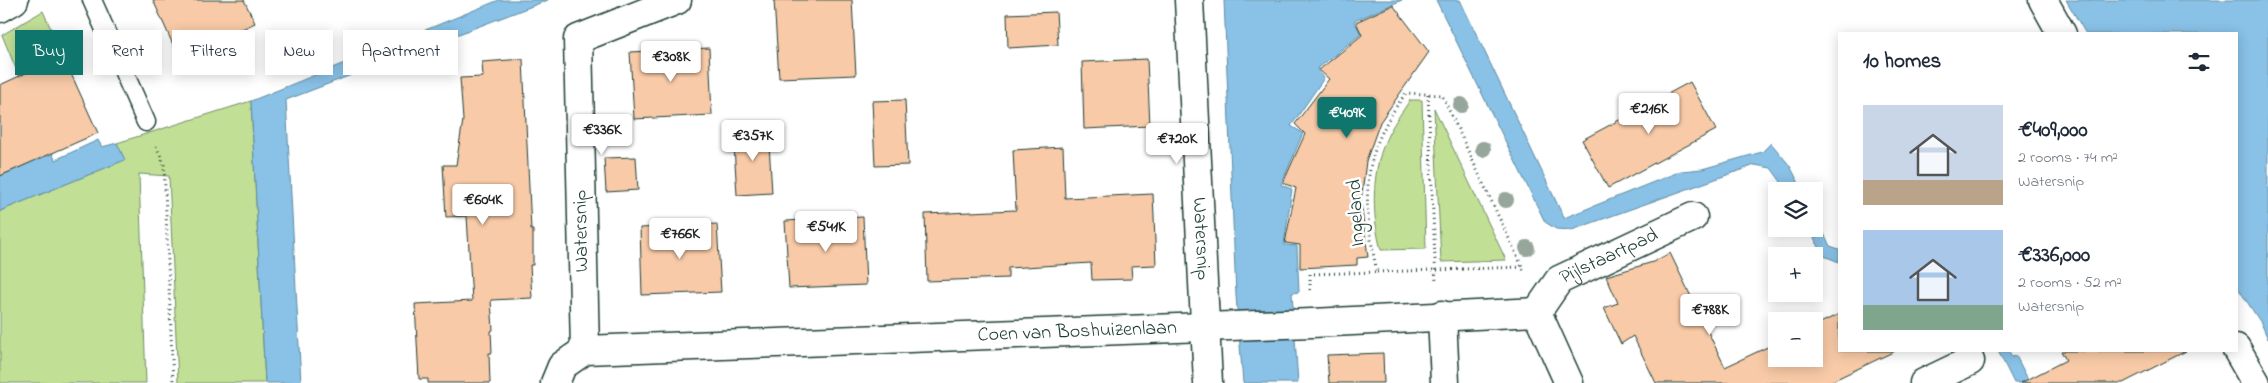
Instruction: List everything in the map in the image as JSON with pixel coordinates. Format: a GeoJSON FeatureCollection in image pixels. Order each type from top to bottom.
{"type":"FeatureCollection","features":[{"type":"Feature","properties":{"kind":"street"},"geometry":{"type":"LineString","coordinates":[[0,8],[14,0]]}},
{"type":"Feature","properties":{"kind":"street","name":"Watersnip"},"geometry":{"type":"LineString","coordinates":[[585,350],[578,39],[677,0]]}},
{"type":"Feature","properties":{"kind":"street","name":"Watersnip"},"geometry":{"type":"LineString","coordinates":[[1189,0],[1208,383]]}},
{"type":"Feature","properties":{"kind":"street"},"geometry":{"type":"LineString","coordinates":[[2043,0],[2061,32]]}},
{"type":"Feature","properties":{"kind":"street","name":"Pijlstaartpad"},"geometry":{"type":"LineString","coordinates":[[1536,312],[1559,280],[1693,217]]}},
{"type":"Feature","properties":{"kind":"street"},"geometry":{"type":"LineString","coordinates":[[1536,312],[1569,383]]}},
{"type":"Feature","properties":{"kind":"street","name":"Coen van Boshuizenlaan"},"geometry":{"type":"LineString","coordinates":[[585,350],[1206,328],[1536,312]]}},
{"type":"Feature","properties":{"kind":"street"},"geometry":{"type":"LineString","coordinates":[[1440,316],[1446,383]]}},
{"type":"Feature","properties":{"kind":"street"},"geometry":{"type":"LineString","coordinates":[[555,383],[562,366],[585,350]]}},
{"type":"Feature","properties":{"kind":"street"},"geometry":{"type":"LineString","coordinates":[[2238,352],[2256,383]]}},
{"type":"Feature","properties":{"kind":"street"},"geometry":{"type":"LineString","coordinates":[[1924,383],[1970,361]]}},
{"type":"Feature","properties":{"kind":"lane"},"geometry":{"type":"LineString","coordinates":[[92,0],[146,122]]}},
{"type":"Feature","properties":{"kind":"path","name":"Ingeland"},"geometry":{"type":"LineString","coordinates":[[1377,272],[1369,232],[1367,199],[1369,168],[1376,144],[1387,120],[1406,94],[1428,94]]}},
{"type":"Feature","properties":{"kind":"path"},"geometry":{"type":"LineString","coordinates":[[1440,316],[1435,268],[1428,94],[1442,94],[1522,267],[1536,312]]}},
{"type":"Feature","properties":{"kind":"path"},"geometry":{"type":"LineString","coordinates":[[146,122],[164,164],[173,383]]}},
{"type":"Feature","properties":{"kind":"path","name":"Ingeland"},"geometry":{"type":"LineString","coordinates":[[1305,323],[1310,274],[1435,268],[1522,267]]}},
{"type":"Feature","properties":{"kind":"green space"},"geometry":{"type":"Polygon","coordinates":[[[43,11],[51,30],[15,30],[15,66],[2,35],[43,11]]]}},
{"type":"Feature","properties":{"kind":"green space"},"geometry":{"type":"Polygon","coordinates":[[[1410,100],[1422,100],[1426,249],[1381,250],[1375,221],[1374,191],[1376,176],[1383,147],[1389,133],[1410,100]]]}},
{"type":"Feature","properties":{"kind":"green space"},"geometry":{"type":"Polygon","coordinates":[[[251,101],[265,383],[178,383],[169,176],[139,174],[146,383],[0,383],[0,211],[124,160],[117,143],[251,101]]]}},
{"type":"Feature","properties":{"kind":"green space"},"geometry":{"type":"Polygon","coordinates":[[[1434,108],[1506,260],[1441,262],[1434,108]]]}},
{"type":"Feature","properties":{"kind":"water"},"geometry":{"type":"Polygon","coordinates":[[[499,0],[548,0],[458,34],[458,30],[425,30],[499,0]]]}},
{"type":"Feature","properties":{"kind":"water"},"geometry":{"type":"Polygon","coordinates":[[[1224,0],[1402,0],[1354,21],[1361,34],[1317,69],[1324,78],[1291,126],[1303,133],[1281,185],[1292,189],[1284,245],[1297,246],[1299,292],[1292,293],[1298,383],[1243,383],[1236,296],[1224,0]]]}},
{"type":"Feature","properties":{"kind":"water"},"geometry":{"type":"Polygon","coordinates":[[[1436,0],[1460,0],[1564,218],[1681,171],[1702,169],[1762,152],[1771,143],[1790,166],[1798,182],[1781,182],[1771,168],[1755,165],[1572,230],[1556,229],[1545,222],[1436,0]]]}},
{"type":"Feature","properties":{"kind":"water"},"geometry":{"type":"Polygon","coordinates":[[[2066,0],[2268,0],[2268,339],[2261,323],[2238,288],[2238,32],[2085,32],[2066,0]]]}},
{"type":"Feature","properties":{"kind":"water"},"geometry":{"type":"Polygon","coordinates":[[[343,64],[343,75],[352,75],[286,100],[301,383],[265,383],[251,101],[315,75],[333,75],[333,68],[343,64]]]}},
{"type":"Feature","properties":{"kind":"water"},"geometry":{"type":"Polygon","coordinates":[[[98,140],[102,147],[117,143],[125,160],[0,211],[0,176],[52,152],[55,160],[98,140]]]}},
{"type":"Feature","properties":{"kind":"water"},"geometry":{"type":"Polygon","coordinates":[[[1823,232],[1830,246],[1838,249],[1838,262],[1824,256],[1823,247],[1819,247],[1813,237],[1823,237],[1823,232]]]}},
{"type":"Feature","properties":{"kind":"water"},"geometry":{"type":"Polygon","coordinates":[[[1998,352],[2010,352],[2012,357],[2016,356],[2030,383],[2014,383],[1998,352]]]}},
{"type":"Feature","properties":{"kind":"building"},"geometry":{"type":"Polygon","coordinates":[[[153,0],[244,0],[255,23],[240,30],[172,30],[172,42],[153,0]]]}},
{"type":"Feature","properties":{"kind":"building"},"geometry":{"type":"Polygon","coordinates":[[[774,0],[852,0],[856,75],[779,78],[774,0]]]}},
{"type":"Feature","properties":{"kind":"building"},"geometry":{"type":"Polygon","coordinates":[[[1393,5],[1429,52],[1380,122],[1366,161],[1361,202],[1368,257],[1357,258],[1357,265],[1300,268],[1300,245],[1285,243],[1296,188],[1283,183],[1305,134],[1295,124],[1329,79],[1319,70],[1362,35],[1356,22],[1393,5]]]}},
{"type":"Feature","properties":{"kind":"building"},"geometry":{"type":"Polygon","coordinates":[[[1056,12],[1058,45],[1008,48],[1007,14],[1056,12]]]}},
{"type":"Feature","properties":{"kind":"building"},"geometry":{"type":"Polygon","coordinates":[[[709,48],[712,115],[634,119],[630,52],[709,48]]]}},
{"type":"Feature","properties":{"kind":"building"},"geometry":{"type":"Polygon","coordinates":[[[523,59],[531,230],[533,230],[533,265],[530,265],[532,298],[491,300],[493,330],[491,331],[492,353],[489,353],[490,383],[428,383],[428,379],[419,379],[415,304],[472,301],[467,216],[446,217],[443,165],[456,165],[463,120],[460,78],[483,77],[482,62],[523,59]]]}},
{"type":"Feature","properties":{"kind":"building"},"geometry":{"type":"Polygon","coordinates":[[[1147,59],[1150,126],[1084,129],[1082,62],[1147,59]]]}},
{"type":"Feature","properties":{"kind":"building"},"geometry":{"type":"Polygon","coordinates":[[[22,75],[72,75],[98,133],[0,176],[0,85],[22,75]]]}},
{"type":"Feature","properties":{"kind":"building"},"geometry":{"type":"Polygon","coordinates":[[[1690,82],[1716,130],[1608,188],[1582,140],[1690,82]]]}},
{"type":"Feature","properties":{"kind":"building"},"geometry":{"type":"Polygon","coordinates":[[[905,100],[908,165],[875,166],[872,101],[905,100]]]}},
{"type":"Feature","properties":{"kind":"building"},"geometry":{"type":"Polygon","coordinates":[[[768,128],[772,193],[737,195],[733,130],[768,128]]]}},
{"type":"Feature","properties":{"kind":"building"},"geometry":{"type":"Polygon","coordinates":[[[1063,147],[1065,198],[1153,194],[1156,265],[1131,266],[1132,279],[1092,280],[1091,263],[1008,268],[1008,278],[927,281],[925,214],[1016,210],[1013,150],[1063,147]]]}},
{"type":"Feature","properties":{"kind":"building"},"geometry":{"type":"Polygon","coordinates":[[[636,157],[638,190],[606,192],[604,158],[636,157]]]}},
{"type":"Feature","properties":{"kind":"building"},"geometry":{"type":"Polygon","coordinates":[[[863,217],[866,285],[789,288],[785,221],[863,217]]]}},
{"type":"Feature","properties":{"kind":"building"},"geometry":{"type":"Polygon","coordinates":[[[717,224],[721,292],[642,295],[640,228],[717,224]]]}},
{"type":"Feature","properties":{"kind":"building"},"geometry":{"type":"Polygon","coordinates":[[[1670,253],[1725,367],[1768,347],[1768,367],[1823,367],[1823,322],[1838,314],[1838,352],[1893,352],[1828,383],[1656,383],[1633,336],[1621,344],[1604,308],[1618,303],[1606,276],[1653,262],[1670,253]]]}},
{"type":"Feature","properties":{"kind":"building"},"geometry":{"type":"Polygon","coordinates":[[[2062,352],[2184,352],[2123,383],[2021,383],[2066,360],[2062,352]]]}},
{"type":"Feature","properties":{"kind":"building"},"geometry":{"type":"Polygon","coordinates":[[[1383,353],[1384,383],[1329,383],[1327,355],[1383,353]]]}}]}
